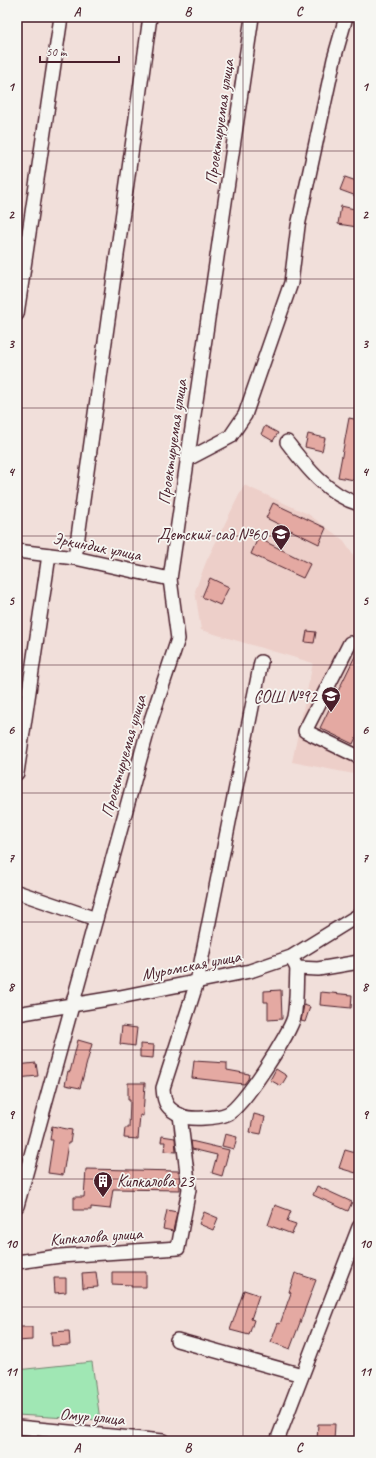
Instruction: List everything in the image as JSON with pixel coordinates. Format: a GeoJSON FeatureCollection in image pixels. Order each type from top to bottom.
{"type":"FeatureCollection","features":[{"type":"Feature","properties":{"kind":"street"},"geometry":{"type":"LineString","coordinates":[[17,314],[61,17]]}},
{"type":"Feature","properties":{"kind":"street"},"geometry":{"type":"LineString","coordinates":[[75,558],[150,17]]}},
{"type":"Feature","properties":{"kind":"street","name":"Проектируемая улица"},"geometry":{"type":"LineString","coordinates":[[73,1004],[149,726],[178,639],[170,579],[252,17]]}},
{"type":"Feature","properties":{"kind":"street"},"geometry":{"type":"LineString","coordinates":[[188,459],[230,437],[245,415],[291,283],[298,226],[334,59],[346,17]]}},
{"type":"Feature","properties":{"kind":"street"},"geometry":{"type":"LineString","coordinates":[[287,442],[306,467],[341,498],[359,504]]}},
{"type":"Feature","properties":{"kind":"street","name":"Эркиндик улица"},"geometry":{"type":"LineString","coordinates":[[17,551],[75,558],[170,579]]}},
{"type":"Feature","properties":{"kind":"street"},"geometry":{"type":"LineString","coordinates":[[17,773],[49,555]]}},
{"type":"Feature","properties":{"kind":"street"},"geometry":{"type":"LineString","coordinates":[[350,643],[305,731],[359,757]]}},
{"type":"Feature","properties":{"kind":"street"},"geometry":{"type":"LineString","coordinates":[[261,662],[197,982],[163,1088],[163,1101],[172,1112],[185,1117],[207,1117],[228,1114],[244,1099],[274,1055],[294,1018],[294,962],[318,969],[359,962]]}},
{"type":"Feature","properties":{"kind":"street"},"geometry":{"type":"LineString","coordinates":[[17,892],[96,919]]}},
{"type":"Feature","properties":{"kind":"street","name":"Муромская улица"},"geometry":{"type":"LineString","coordinates":[[17,1014],[120,997],[294,962],[359,915]]}},
{"type":"Feature","properties":{"kind":"street"},"geometry":{"type":"LineString","coordinates":[[17,1206],[73,1004]]}},
{"type":"Feature","properties":{"kind":"street","name":"Кипкалова улица"},"geometry":{"type":"LineString","coordinates":[[17,1262],[60,1256],[178,1248],[189,1189],[180,1115]]}},
{"type":"Feature","properties":{"kind":"street"},"geometry":{"type":"LineString","coordinates":[[277,1441],[359,1227]]}},
{"type":"Feature","properties":{"kind":"street"},"geometry":{"type":"LineString","coordinates":[[177,1340],[302,1374]]}},
{"type":"Feature","properties":{"kind":"street","name":"Омур улица"},"geometry":{"type":"LineString","coordinates":[[17,1427],[78,1437],[163,1441]]}},
{"type":"Feature","properties":{"kind":"shaded area","name":"СОШ №92"},"geometry":{"type":"Polygon","coordinates":[[[244,485],[308,514],[342,539],[354,556],[359,552],[359,775],[292,762],[313,663],[201,630],[195,591],[206,562],[244,485]]]}},
{"type":"Feature","properties":{"kind":"green space"},"geometry":{"type":"Polygon","coordinates":[[[92,1362],[100,1420],[17,1415],[17,1370],[92,1362]]]}},
{"type":"Feature","properties":{"kind":"building"},"geometry":{"type":"Polygon","coordinates":[[[345,177],[359,182],[359,197],[340,190],[345,177]]]}},
{"type":"Feature","properties":{"kind":"building"},"geometry":{"type":"Polygon","coordinates":[[[341,206],[359,210],[357,227],[338,224],[341,206]]]}},
{"type":"Feature","properties":{"kind":"building"},"geometry":{"type":"Polygon","coordinates":[[[349,418],[359,420],[359,455],[354,480],[338,477],[349,418]]]}},
{"type":"Feature","properties":{"kind":"building"},"geometry":{"type":"Polygon","coordinates":[[[265,426],[278,433],[273,441],[261,434],[265,426]]]}},
{"type":"Feature","properties":{"kind":"building"},"geometry":{"type":"Polygon","coordinates":[[[308,434],[325,438],[322,451],[305,447],[308,434]]]}},
{"type":"Feature","properties":{"kind":"building"},"geometry":{"type":"Polygon","coordinates":[[[273,503],[326,528],[319,544],[266,518],[273,503]]]}},
{"type":"Feature","properties":{"kind":"building"},"geometry":{"type":"Polygon","coordinates":[[[258,538],[310,564],[303,578],[251,554],[258,538]]]}},
{"type":"Feature","properties":{"kind":"building"},"geometry":{"type":"Polygon","coordinates":[[[210,578],[229,587],[220,605],[202,597],[210,578]]]}},
{"type":"Feature","properties":{"kind":"building"},"geometry":{"type":"Polygon","coordinates":[[[307,631],[316,632],[314,643],[305,642],[307,631]]]}},
{"type":"Feature","properties":{"kind":"building"},"geometry":{"type":"Polygon","coordinates":[[[359,648],[359,731],[353,744],[320,728],[359,648]]]}},
{"type":"Feature","properties":{"kind":"building"},"geometry":{"type":"Polygon","coordinates":[[[281,990],[282,1019],[268,1020],[268,1002],[264,1002],[264,991],[281,990]]]}},
{"type":"Feature","properties":{"kind":"building"},"geometry":{"type":"Polygon","coordinates":[[[321,992],[352,995],[351,1008],[320,1005],[321,992]]]}},
{"type":"Feature","properties":{"kind":"building"},"geometry":{"type":"Polygon","coordinates":[[[304,1005],[310,1007],[305,1022],[301,1021],[304,1005]]]}},
{"type":"Feature","properties":{"kind":"building"},"geometry":{"type":"Polygon","coordinates":[[[122,1026],[137,1028],[135,1046],[120,1044],[122,1026]]]}},
{"type":"Feature","properties":{"kind":"building"},"geometry":{"type":"Polygon","coordinates":[[[78,1040],[92,1044],[80,1088],[65,1085],[78,1040]]]}},
{"type":"Feature","properties":{"kind":"building"},"geometry":{"type":"Polygon","coordinates":[[[140,1044],[154,1045],[153,1058],[140,1057],[140,1044]]]}},
{"type":"Feature","properties":{"kind":"building"},"geometry":{"type":"Polygon","coordinates":[[[194,1061],[227,1063],[227,1070],[249,1074],[248,1079],[244,1084],[192,1078],[194,1061]]]}},
{"type":"Feature","properties":{"kind":"building"},"geometry":{"type":"Polygon","coordinates":[[[36,1063],[38,1076],[17,1078],[17,1065],[36,1063]]]}},
{"type":"Feature","properties":{"kind":"building"},"geometry":{"type":"Polygon","coordinates":[[[276,1069],[287,1076],[281,1086],[270,1080],[276,1069]]]}},
{"type":"Feature","properties":{"kind":"building"},"geometry":{"type":"Polygon","coordinates":[[[128,1083],[145,1083],[143,1116],[140,1115],[138,1139],[124,1138],[125,1128],[129,1128],[130,1100],[128,1100],[128,1083]]]}},
{"type":"Feature","properties":{"kind":"building"},"geometry":{"type":"Polygon","coordinates":[[[254,1114],[265,1117],[261,1134],[250,1132],[254,1114]]]}},
{"type":"Feature","properties":{"kind":"building"},"geometry":{"type":"Polygon","coordinates":[[[52,1126],[72,1130],[70,1143],[68,1143],[63,1175],[48,1173],[53,1140],[50,1140],[52,1126]]]}},
{"type":"Feature","properties":{"kind":"building"},"geometry":{"type":"Polygon","coordinates":[[[225,1134],[237,1137],[234,1149],[222,1146],[225,1134]]]}},
{"type":"Feature","properties":{"kind":"building"},"geometry":{"type":"Polygon","coordinates":[[[162,1136],[175,1138],[176,1152],[164,1151],[165,1142],[161,1142],[162,1136]]]}},
{"type":"Feature","properties":{"kind":"building"},"geometry":{"type":"Polygon","coordinates":[[[191,1141],[229,1150],[222,1176],[212,1173],[217,1155],[192,1149],[191,1141]]]}},
{"type":"Feature","properties":{"kind":"building"},"geometry":{"type":"Polygon","coordinates":[[[345,1150],[359,1154],[359,1164],[356,1173],[339,1168],[345,1150]]]}},
{"type":"Feature","properties":{"kind":"building"},"geometry":{"type":"Polygon","coordinates":[[[86,1169],[179,1171],[180,1190],[113,1189],[110,1209],[91,1207],[91,1210],[74,1210],[74,1197],[84,1197],[86,1169]]]}},
{"type":"Feature","properties":{"kind":"building"},"geometry":{"type":"Polygon","coordinates":[[[317,1186],[352,1202],[348,1211],[313,1195],[317,1186]]]}},
{"type":"Feature","properties":{"kind":"building"},"geometry":{"type":"Polygon","coordinates":[[[275,1205],[291,1211],[287,1221],[296,1224],[292,1234],[268,1225],[275,1205]]]}},
{"type":"Feature","properties":{"kind":"building"},"geometry":{"type":"Polygon","coordinates":[[[167,1210],[177,1212],[173,1231],[163,1229],[167,1210]]]}},
{"type":"Feature","properties":{"kind":"building"},"geometry":{"type":"Polygon","coordinates":[[[204,1212],[218,1218],[213,1230],[199,1224],[204,1212]]]}},
{"type":"Feature","properties":{"kind":"building"},"geometry":{"type":"Polygon","coordinates":[[[96,1272],[98,1287],[83,1288],[82,1273],[96,1272]]]}},
{"type":"Feature","properties":{"kind":"building"},"geometry":{"type":"Polygon","coordinates":[[[112,1272],[146,1272],[146,1287],[131,1287],[131,1285],[112,1284],[112,1272]]]}},
{"type":"Feature","properties":{"kind":"building"},"geometry":{"type":"Polygon","coordinates":[[[295,1273],[316,1280],[290,1349],[271,1342],[278,1323],[280,1324],[291,1293],[289,1292],[295,1273]]]}},
{"type":"Feature","properties":{"kind":"building"},"geometry":{"type":"Polygon","coordinates":[[[54,1278],[66,1278],[66,1292],[55,1293],[54,1278]]]}},
{"type":"Feature","properties":{"kind":"building"},"geometry":{"type":"Polygon","coordinates":[[[244,1290],[259,1295],[251,1319],[254,1320],[249,1335],[230,1330],[244,1290]]]}},
{"type":"Feature","properties":{"kind":"building"},"geometry":{"type":"Polygon","coordinates":[[[17,1327],[32,1327],[32,1340],[17,1341],[17,1327]]]}},
{"type":"Feature","properties":{"kind":"building"},"geometry":{"type":"Polygon","coordinates":[[[69,1331],[70,1345],[52,1346],[51,1332],[69,1331]]]}},
{"type":"Feature","properties":{"kind":"building"},"geometry":{"type":"Polygon","coordinates":[[[318,1424],[335,1424],[334,1441],[317,1441],[318,1424]]]}},
{"type":"Feature","properties":{"kind":"place","name":"Детский сад №60"},"geometry":{"type":"Point","coordinates":[281,551]}},
{"type":"Feature","properties":{"kind":"place","name":"СОШ №92"},"geometry":{"type":"Point","coordinates":[331,713]}},
{"type":"Feature","properties":{"kind":"place","name":"Кипкалова 23"},"geometry":{"type":"Point","coordinates":[103,1198]}}]}
